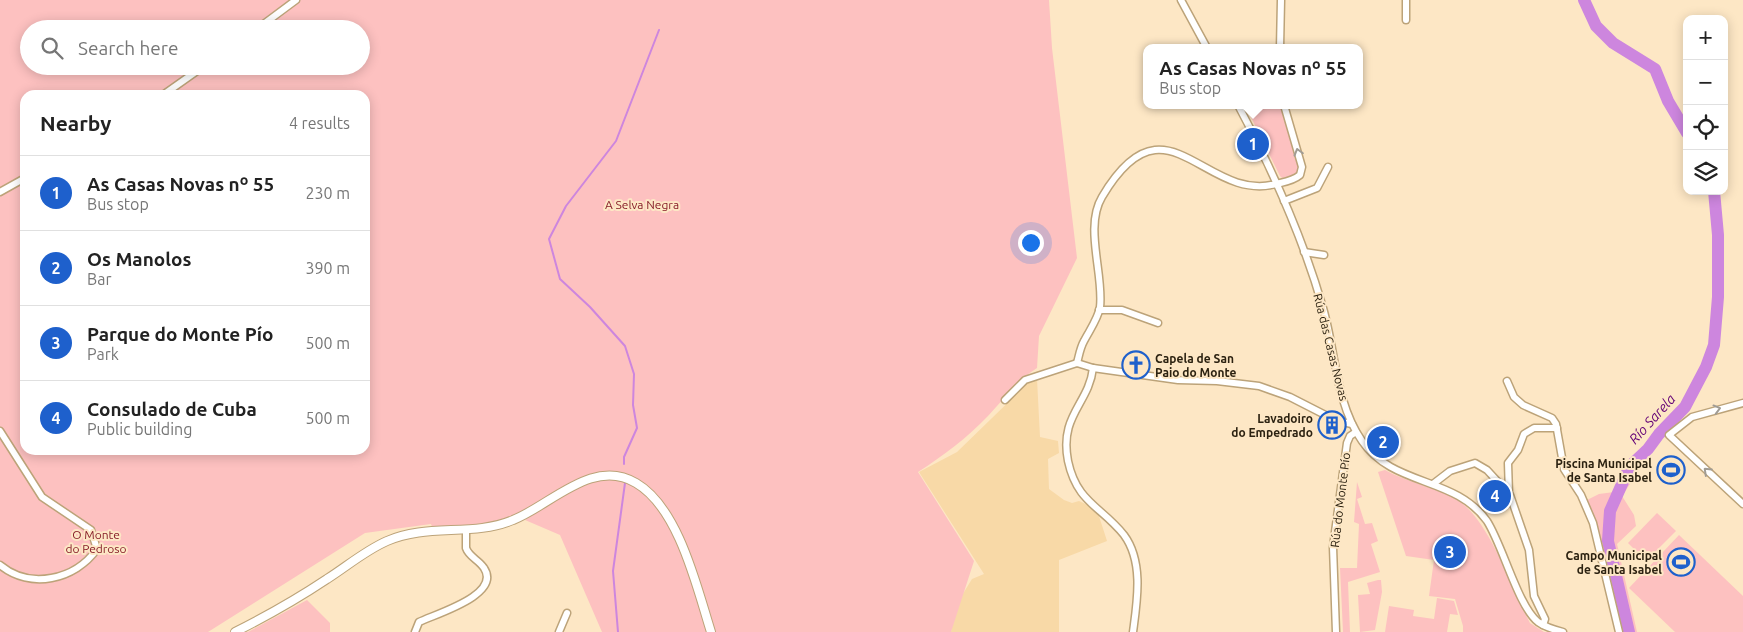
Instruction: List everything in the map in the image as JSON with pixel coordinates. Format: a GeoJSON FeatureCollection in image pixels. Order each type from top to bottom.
{"type":"FeatureCollection","features":[{"type":"Feature","properties":{"kind":"street"},"geometry":{"type":"LineString","coordinates":[[269,20],[296,0]]}},
{"type":"Feature","properties":{"kind":"street"},"geometry":{"type":"LineString","coordinates":[[1181,0],[1205,44]]}},
{"type":"Feature","properties":{"kind":"street"},"geometry":{"type":"LineString","coordinates":[[1280,0],[1280,44]]}},
{"type":"Feature","properties":{"kind":"street"},"geometry":{"type":"LineString","coordinates":[[1406,0],[1406,20]]}},
{"type":"Feature","properties":{"kind":"street"},"geometry":{"type":"LineString","coordinates":[[170,90],[191,75]]}},
{"type":"Feature","properties":{"kind":"street","name":"Rúa das Casas Novas"},"geometry":{"type":"LineString","coordinates":[[1240,109],[1277,184],[1304,252],[1323,306],[1344,402],[1356,432],[1374,456],[1390,467],[1460,495],[1479,511],[1490,527],[1532,614],[1543,625]]}},
{"type":"Feature","properties":{"kind":"street"},"geometry":{"type":"LineString","coordinates":[[1077,363],[1082,344],[1099,310],[1095,243],[1097,206],[1107,190],[1134,157],[1144,151],[1166,151],[1179,154],[1244,184],[1255,186],[1277,184],[1297,178],[1302,170],[1285,109]]}},
{"type":"Feature","properties":{"kind":"street"},"geometry":{"type":"LineString","coordinates":[[1284,201],[1316,188],[1328,167]]}},
{"type":"Feature","properties":{"kind":"street"},"geometry":{"type":"LineString","coordinates":[[0,192],[20,181]]}},
{"type":"Feature","properties":{"kind":"street"},"geometry":{"type":"LineString","coordinates":[[1304,252],[1324,255]]}},
{"type":"Feature","properties":{"kind":"street"},"geometry":{"type":"LineString","coordinates":[[1099,310],[1122,310],[1158,323]]}},
{"type":"Feature","properties":{"kind":"street"},"geometry":{"type":"LineString","coordinates":[[1005,400],[1025,380],[1077,363],[1093,368],[1178,380],[1217,381],[1259,386],[1290,397],[1337,421],[1352,424]]}},
{"type":"Feature","properties":{"kind":"street"},"geometry":{"type":"LineString","coordinates":[[1093,368],[1092,381],[1072,415],[1068,430],[1068,461],[1075,484],[1084,498],[1096,507],[1124,536],[1132,553],[1138,585],[1134,632]]}},
{"type":"Feature","properties":{"kind":"street"},"geometry":{"type":"LineString","coordinates":[[1507,381],[1514,397],[1523,405],[1552,418],[1557,428],[1558,443],[1564,469],[1581,495],[1593,523],[1619,632]]}},
{"type":"Feature","properties":{"kind":"street"},"geometry":{"type":"LineString","coordinates":[[1743,402],[1692,417],[1669,435],[1743,504]]}},
{"type":"Feature","properties":{"kind":"street"},"geometry":{"type":"LineString","coordinates":[[1557,428],[1534,428],[1524,434],[1518,450],[1508,464],[1509,494],[1527,543],[1534,596],[1546,619],[1543,625],[1560,632]]}},
{"type":"Feature","properties":{"kind":"street"},"geometry":{"type":"LineString","coordinates":[[0,431],[42,497],[91,530],[97,549],[90,559],[74,570],[50,578],[20,578],[0,565]]}},
{"type":"Feature","properties":{"kind":"street","name":"Rúa do Monte Pío"},"geometry":{"type":"LineString","coordinates":[[1336,632],[1334,534],[1347,443],[1350,436],[1356,432]]}},
{"type":"Feature","properties":{"kind":"street"},"geometry":{"type":"LineString","coordinates":[[1433,484],[1450,471],[1475,462],[1487,470],[1509,494]]}},
{"type":"Feature","properties":{"kind":"street"},"geometry":{"type":"LineString","coordinates":[[235,632],[286,606],[384,542],[419,532],[466,530],[497,526],[516,519],[591,478],[607,474],[628,478],[637,483],[651,495],[675,531],[694,576],[711,632]]}},
{"type":"Feature","properties":{"kind":"street"},"geometry":{"type":"LineString","coordinates":[[415,632],[419,622],[447,611],[479,593],[485,586],[487,576],[485,568],[466,548],[466,530]]}},
{"type":"Feature","properties":{"kind":"street"},"geometry":{"type":"LineString","coordinates":[[559,632],[568,613]]}},
{"type":"Feature","properties":{"kind":"shaded area"},"geometry":{"type":"Polygon","coordinates":[[[1037,379],[1040,437],[1058,441],[1059,453],[1048,459],[1049,489],[1064,500],[1072,503],[1079,501],[1090,506],[1098,513],[1107,541],[1059,560],[1059,632],[951,632],[956,605],[972,579],[984,574],[919,472],[957,452],[1029,382],[1037,379]]]}},
{"type":"Feature","properties":{"kind":"green space"},"geometry":{"type":"Polygon","coordinates":[[[0,0],[1049,0],[1052,48],[1077,258],[1039,336],[1037,368],[1017,384],[972,432],[918,472],[974,561],[951,632],[602,632],[560,535],[525,520],[572,483],[529,508],[493,521],[432,527],[431,524],[365,533],[208,632],[0,632],[0,0]]]}},
{"type":"Feature","properties":{"kind":"green space"},"geometry":{"type":"Polygon","coordinates":[[[1247,109],[1284,109],[1299,171],[1296,175],[1282,178],[1247,109]]]}},
{"type":"Feature","properties":{"kind":"green space"},"geometry":{"type":"Polygon","coordinates":[[[1385,470],[1450,496],[1470,511],[1481,524],[1490,540],[1530,623],[1544,632],[1463,632],[1455,599],[1429,596],[1434,560],[1406,556],[1378,472],[1385,470]]]}},
{"type":"Feature","properties":{"kind":"green space"},"geometry":{"type":"Polygon","coordinates":[[[1630,471],[1634,478],[1622,496],[1634,515],[1636,526],[1617,544],[1637,632],[1624,632],[1603,547],[1587,500],[1599,494],[1614,492],[1630,471]]]}},
{"type":"Feature","properties":{"kind":"green space"},"geometry":{"type":"Polygon","coordinates":[[[1357,482],[1362,497],[1357,499],[1365,524],[1372,523],[1378,541],[1371,544],[1380,572],[1348,582],[1350,632],[1343,632],[1340,568],[1357,568],[1359,524],[1354,522],[1357,482]]]}},
{"type":"Feature","properties":{"kind":"green space"},"geometry":{"type":"Polygon","coordinates":[[[1657,513],[1676,531],[1646,561],[1628,543],[1657,513]]]}},
{"type":"Feature","properties":{"kind":"green space","name":"Campo Municipal de Santa Isabel"},"geometry":{"type":"Polygon","coordinates":[[[1679,535],[1743,596],[1743,632],[1675,632],[1629,588],[1679,535]]]}},
{"type":"Feature","properties":{"kind":"green space"},"geometry":{"type":"Polygon","coordinates":[[[1381,580],[1382,592],[1375,630],[1360,632],[1358,595],[1370,594],[1367,583],[1381,580]]]}},
{"type":"Feature","properties":{"kind":"green space"},"geometry":{"type":"Polygon","coordinates":[[[1437,598],[1454,601],[1458,615],[1450,614],[1447,632],[1385,632],[1389,606],[1414,610],[1413,616],[1434,619],[1437,598]]]}},
{"type":"Feature","properties":{"kind":"green space"},"geometry":{"type":"Polygon","coordinates":[[[307,600],[330,623],[330,632],[248,632],[307,600]]]}},
{"type":"Feature","properties":{"kind":"waterway","name":"Río Sarela"},"geometry":{"type":"LineString","coordinates":[[1584,0],[1596,26],[1613,43],[1655,69],[1668,101],[1683,126]]}},
{"type":"Feature","properties":{"kind":"waterway"},"geometry":{"type":"LineString","coordinates":[[624,464],[624,457],[637,428],[633,405],[634,374],[625,346],[590,307],[560,279],[549,239],[566,206],[616,141],[659,30]]}},
{"type":"Feature","properties":{"kind":"waterway","name":"Río Sarela"},"geometry":{"type":"LineString","coordinates":[[1629,632],[1608,541],[1610,511],[1630,466],[1648,449],[1659,434],[1685,407],[1706,367],[1714,345],[1718,297],[1718,235],[1714,195]]}},
{"type":"Feature","properties":{"kind":"waterway"},"geometry":{"type":"LineString","coordinates":[[618,632],[613,571],[625,483]]}},
{"type":"Feature","properties":{"kind":"place","name":"As Casas Novas nº 55"},"geometry":{"type":"Point","coordinates":[1253,144]}},
{"type":"Feature","properties":{"kind":"place","name":"Capela de San Paio do Monte"},"geometry":{"type":"Point","coordinates":[1136,365]}},
{"type":"Feature","properties":{"kind":"place","name":"Lavadoiro do Empedrado"},"geometry":{"type":"Point","coordinates":[1332,425]}},
{"type":"Feature","properties":{"kind":"place","name":"Os Manolos"},"geometry":{"type":"Point","coordinates":[1383,442]}},
{"type":"Feature","properties":{"kind":"place","name":"Piscina Municipal de Santa Isabel"},"geometry":{"type":"Point","coordinates":[1671,470]}},
{"type":"Feature","properties":{"kind":"place","name":"Consulado de Cuba"},"geometry":{"type":"Point","coordinates":[1495,496]}},
{"type":"Feature","properties":{"kind":"place","name":"Parque do Monte Pío"},"geometry":{"type":"Point","coordinates":[1450,552]}},
{"type":"Feature","properties":{"kind":"place","name":"Campo Municipal de Santa Isabel"},"geometry":{"type":"Point","coordinates":[1681,562]}},
{"type":"Feature","properties":{"kind":"park label","name":"A Selva Negra"},"geometry":{"type":"Point","coordinates":[642,204]}},
{"type":"Feature","properties":{"kind":"park label","name":"O Monte do Pedroso"},"geometry":{"type":"Point","coordinates":[96,541]}}]}
